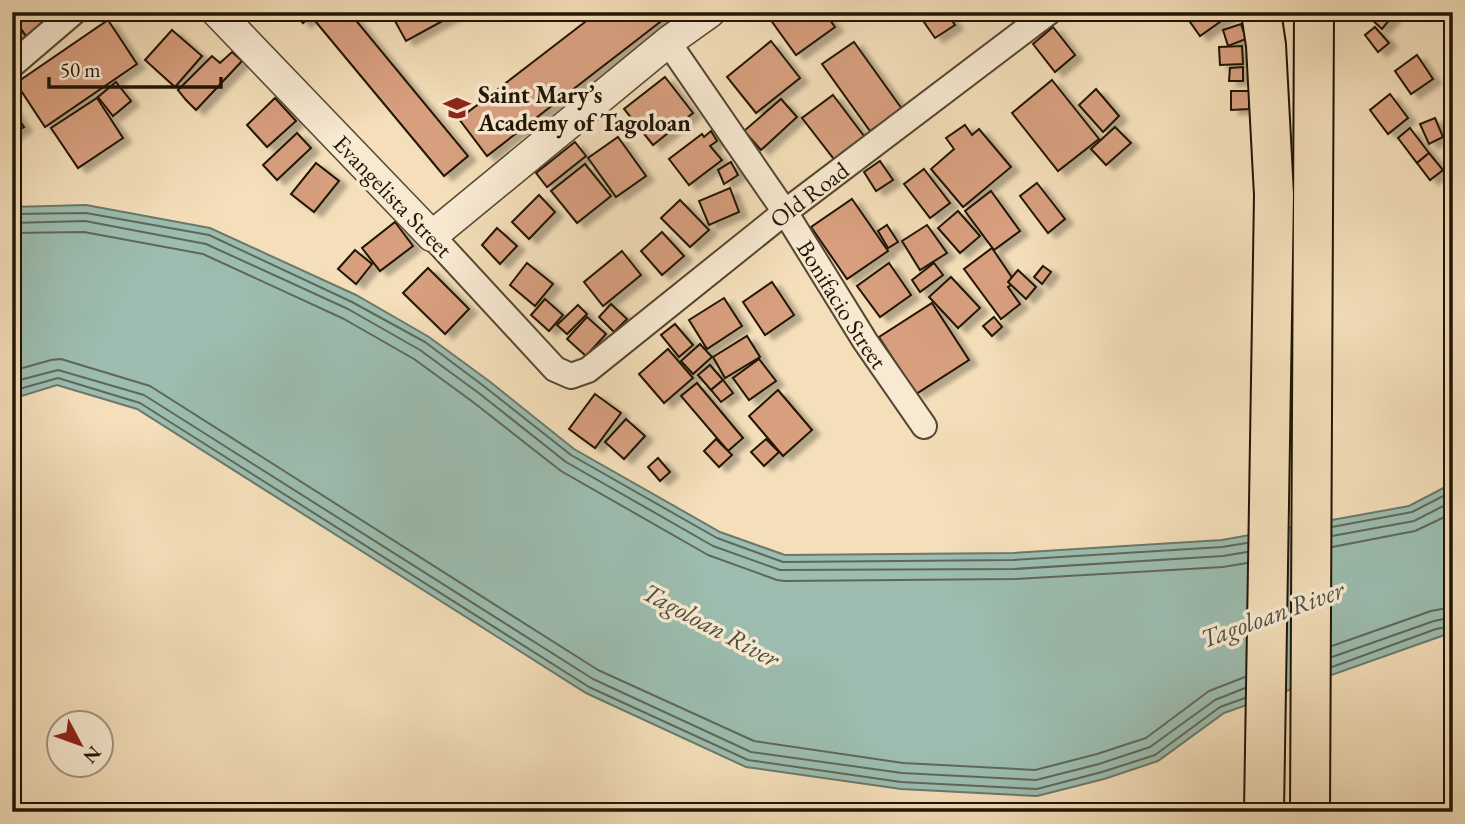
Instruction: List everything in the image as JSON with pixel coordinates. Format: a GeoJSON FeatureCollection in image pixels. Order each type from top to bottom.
{"type":"FeatureCollection","features":[{"type":"Feature","properties":{"kind":"highway"},"geometry":{"type":"LineString","coordinates":[[1261,12],[1266,45],[1274,195],[1264,812]]}},
{"type":"Feature","properties":{"kind":"highway"},"geometry":{"type":"LineString","coordinates":[[1310,812],[1314,12]]}},
{"type":"Feature","properties":{"kind":"street"},"geometry":{"type":"LineString","coordinates":[[12,65],[74,12]]}},
{"type":"Feature","properties":{"kind":"street","name":"Evangelista Street"},"geometry":{"type":"LineString","coordinates":[[217,12],[432,236],[555,369],[571,376]]}},
{"type":"Feature","properties":{"kind":"street"},"geometry":{"type":"LineString","coordinates":[[432,236],[668,42],[710,12]]}},
{"type":"Feature","properties":{"kind":"street","name":"Old Road"},"geometry":{"type":"LineString","coordinates":[[571,376],[588,370],[785,212],[1049,12]]}},
{"type":"Feature","properties":{"kind":"street","name":"Bonifacio Street"},"geometry":{"type":"LineString","coordinates":[[668,42],[785,212],[865,341],[924,426]]}},
{"type":"Feature","properties":{"kind":"water","name":"Tagoloan River"},"geometry":{"type":"Polygon","coordinates":[[[86,205],[210,228],[356,295],[429,337],[574,449],[720,532],[785,555],[1013,553],[1222,540],[1409,506],[1453,483],[1453,632],[1224,713],[1158,761],[1104,779],[1037,796],[901,789],[746,767],[586,693],[137,409],[57,385],[12,399],[12,207],[86,205]]]}},
{"type":"Feature","properties":{"kind":"building"},"geometry":{"type":"Polygon","coordinates":[[[27,12],[35,12],[45,27],[28,39],[15,20],[27,12]]]}},
{"type":"Feature","properties":{"kind":"building"},"geometry":{"type":"Polygon","coordinates":[[[293,12],[349,12],[468,156],[444,176],[311,16],[303,23],[293,12]]]}},
{"type":"Feature","properties":{"kind":"building"},"geometry":{"type":"Polygon","coordinates":[[[390,12],[459,12],[406,41],[390,12]]]}},
{"type":"Feature","properties":{"kind":"building"},"geometry":{"type":"Polygon","coordinates":[[[598,12],[673,12],[487,156],[459,119],[598,12]]]}},
{"type":"Feature","properties":{"kind":"building"},"geometry":{"type":"Polygon","coordinates":[[[765,12],[824,12],[835,27],[796,55],[765,12]]]}},
{"type":"Feature","properties":{"kind":"building"},"geometry":{"type":"Polygon","coordinates":[[[917,12],[946,12],[955,25],[935,38],[917,12]]]}},
{"type":"Feature","properties":{"kind":"building"},"geometry":{"type":"Polygon","coordinates":[[[1183,12],[1234,12],[1200,36],[1183,12]]]}},
{"type":"Feature","properties":{"kind":"building"},"geometry":{"type":"Polygon","coordinates":[[[1373,12],[1395,13],[1382,29],[1369,17],[1373,12]]]}},
{"type":"Feature","properties":{"kind":"building"},"geometry":{"type":"Polygon","coordinates":[[[12,18],[28,39],[12,51],[12,18]]]}},
{"type":"Feature","properties":{"kind":"building"},"geometry":{"type":"Polygon","coordinates":[[[108,20],[137,64],[45,127],[16,83],[108,20]]]}},
{"type":"Feature","properties":{"kind":"building"},"geometry":{"type":"Polygon","coordinates":[[[1241,24],[1246,39],[1228,46],[1223,30],[1241,24]]]}},
{"type":"Feature","properties":{"kind":"building"},"geometry":{"type":"Polygon","coordinates":[[[1053,27],[1075,55],[1055,72],[1033,44],[1053,27]]]}},
{"type":"Feature","properties":{"kind":"building"},"geometry":{"type":"Polygon","coordinates":[[[1375,27],[1389,43],[1378,52],[1365,35],[1375,27]]]}},
{"type":"Feature","properties":{"kind":"building"},"geometry":{"type":"Polygon","coordinates":[[[172,30],[202,56],[175,87],[145,60],[172,30]]]}},
{"type":"Feature","properties":{"kind":"building"},"geometry":{"type":"Polygon","coordinates":[[[771,41],[800,78],[756,113],[727,77],[771,41]]]}},
{"type":"Feature","properties":{"kind":"building"},"geometry":{"type":"Polygon","coordinates":[[[854,42],[902,109],[870,131],[822,64],[854,42]]]}},
{"type":"Feature","properties":{"kind":"building"},"geometry":{"type":"Polygon","coordinates":[[[1242,46],[1243,64],[1220,65],[1219,47],[1242,46]]]}},
{"type":"Feature","properties":{"kind":"building"},"geometry":{"type":"Polygon","coordinates":[[[232,52],[242,61],[196,110],[178,90],[212,56],[220,63],[232,52]]]}},
{"type":"Feature","properties":{"kind":"building"},"geometry":{"type":"Polygon","coordinates":[[[1417,55],[1433,79],[1411,94],[1395,71],[1417,55]]]}},
{"type":"Feature","properties":{"kind":"building"},"geometry":{"type":"Polygon","coordinates":[[[1243,67],[1243,81],[1229,81],[1230,68],[1243,67]]]}},
{"type":"Feature","properties":{"kind":"building"},"geometry":{"type":"Polygon","coordinates":[[[665,77],[693,113],[653,145],[624,109],[665,77]]]}},
{"type":"Feature","properties":{"kind":"building"},"geometry":{"type":"Polygon","coordinates":[[[1052,80],[1099,139],[1058,171],[1012,113],[1052,80]]]}},
{"type":"Feature","properties":{"kind":"building"},"geometry":{"type":"Polygon","coordinates":[[[116,82],[131,101],[113,116],[98,97],[116,82]]]}},
{"type":"Feature","properties":{"kind":"building"},"geometry":{"type":"Polygon","coordinates":[[[1096,89],[1119,116],[1103,132],[1079,105],[1096,89]]]}},
{"type":"Feature","properties":{"kind":"building"},"geometry":{"type":"Polygon","coordinates":[[[1231,91],[1249,91],[1249,109],[1231,110],[1231,91]]]}},
{"type":"Feature","properties":{"kind":"building"},"geometry":{"type":"Polygon","coordinates":[[[1390,94],[1408,118],[1388,134],[1370,110],[1390,94]]]}},
{"type":"Feature","properties":{"kind":"building"},"geometry":{"type":"Polygon","coordinates":[[[833,95],[867,140],[837,163],[802,118],[833,95]]]}},
{"type":"Feature","properties":{"kind":"building"},"geometry":{"type":"Polygon","coordinates":[[[97,98],[123,138],[78,168],[51,128],[97,98]]]}},
{"type":"Feature","properties":{"kind":"building"},"geometry":{"type":"Polygon","coordinates":[[[275,98],[296,121],[267,147],[247,125],[275,98]]]}},
{"type":"Feature","properties":{"kind":"building"},"geometry":{"type":"Polygon","coordinates":[[[781,99],[797,117],[761,150],[744,131],[781,99]]]}},
{"type":"Feature","properties":{"kind":"building"},"geometry":{"type":"Polygon","coordinates":[[[12,109],[24,127],[12,135],[12,109]]]}},
{"type":"Feature","properties":{"kind":"building"},"geometry":{"type":"Polygon","coordinates":[[[1435,118],[1443,137],[1429,144],[1420,124],[1435,118]]]}},
{"type":"Feature","properties":{"kind":"building"},"geometry":{"type":"Polygon","coordinates":[[[965,125],[972,135],[979,129],[1011,167],[963,207],[931,169],[954,149],[946,138],[965,125]]]}},
{"type":"Feature","properties":{"kind":"building"},"geometry":{"type":"Polygon","coordinates":[[[1115,127],[1131,143],[1106,165],[1091,149],[1115,127]]]}},
{"type":"Feature","properties":{"kind":"building"},"geometry":{"type":"Polygon","coordinates":[[[1410,128],[1429,153],[1417,163],[1398,138],[1410,128]]]}},
{"type":"Feature","properties":{"kind":"building"},"geometry":{"type":"Polygon","coordinates":[[[711,131],[717,141],[710,146],[722,160],[689,185],[669,159],[702,134],[704,137],[711,131]]]}},
{"type":"Feature","properties":{"kind":"building"},"geometry":{"type":"Polygon","coordinates":[[[297,133],[311,148],[277,180],[263,165],[297,133]]]}},
{"type":"Feature","properties":{"kind":"building"},"geometry":{"type":"Polygon","coordinates":[[[618,137],[646,176],[616,197],[588,158],[618,137]]]}},
{"type":"Feature","properties":{"kind":"building"},"geometry":{"type":"Polygon","coordinates":[[[575,142],[586,156],[547,187],[536,173],[575,142]]]}},
{"type":"Feature","properties":{"kind":"building"},"geometry":{"type":"Polygon","coordinates":[[[1429,153],[1443,170],[1430,180],[1417,163],[1429,153]]]}},
{"type":"Feature","properties":{"kind":"building"},"geometry":{"type":"Polygon","coordinates":[[[880,161],[893,180],[876,191],[864,172],[880,161]]]}},
{"type":"Feature","properties":{"kind":"building"},"geometry":{"type":"Polygon","coordinates":[[[731,162],[738,175],[724,184],[718,170],[731,162]]]}},
{"type":"Feature","properties":{"kind":"building"},"geometry":{"type":"Polygon","coordinates":[[[316,163],[339,181],[314,212],[291,194],[316,163]]]}},
{"type":"Feature","properties":{"kind":"building"},"geometry":{"type":"Polygon","coordinates":[[[585,164],[611,196],[577,223],[551,191],[585,164]]]}},
{"type":"Feature","properties":{"kind":"building"},"geometry":{"type":"Polygon","coordinates":[[[924,169],[950,203],[930,218],[904,184],[924,169]]]}},
{"type":"Feature","properties":{"kind":"building"},"geometry":{"type":"Polygon","coordinates":[[[1037,183],[1065,219],[1048,233],[1020,196],[1037,183]]]}},
{"type":"Feature","properties":{"kind":"building"},"geometry":{"type":"Polygon","coordinates":[[[730,188],[739,212],[709,225],[699,201],[730,188]]]}},
{"type":"Feature","properties":{"kind":"building"},"geometry":{"type":"Polygon","coordinates":[[[991,191],[1020,231],[994,250],[965,211],[991,191]]]}},
{"type":"Feature","properties":{"kind":"building"},"geometry":{"type":"Polygon","coordinates":[[[539,195],[555,212],[529,239],[512,222],[539,195]]]}},
{"type":"Feature","properties":{"kind":"building"},"geometry":{"type":"Polygon","coordinates":[[[852,199],[888,251],[847,279],[811,227],[852,199]]]}},
{"type":"Feature","properties":{"kind":"building"},"geometry":{"type":"Polygon","coordinates":[[[680,200],[709,230],[690,247],[661,218],[680,200]]]}},
{"type":"Feature","properties":{"kind":"building"},"geometry":{"type":"Polygon","coordinates":[[[958,211],[980,236],[960,253],[938,228],[958,211]]]}},
{"type":"Feature","properties":{"kind":"building"},"geometry":{"type":"Polygon","coordinates":[[[395,222],[413,246],[380,271],[362,248],[395,222]]]}},
{"type":"Feature","properties":{"kind":"building"},"geometry":{"type":"Polygon","coordinates":[[[887,225],[898,242],[888,248],[878,231],[887,225]]]}},
{"type":"Feature","properties":{"kind":"building"},"geometry":{"type":"Polygon","coordinates":[[[927,225],[947,253],[920,270],[902,241],[927,225]]]}},
{"type":"Feature","properties":{"kind":"building"},"geometry":{"type":"Polygon","coordinates":[[[497,228],[517,246],[500,264],[482,245],[497,228]]]}},
{"type":"Feature","properties":{"kind":"building"},"geometry":{"type":"Polygon","coordinates":[[[662,232],[684,256],[662,275],[641,251],[662,232]]]}},
{"type":"Feature","properties":{"kind":"building"},"geometry":{"type":"Polygon","coordinates":[[[992,248],[1015,282],[1008,287],[1020,304],[1001,319],[964,269],[992,248]]]}},
{"type":"Feature","properties":{"kind":"building"},"geometry":{"type":"Polygon","coordinates":[[[355,250],[372,264],[356,284],[338,269],[355,250]]]}},
{"type":"Feature","properties":{"kind":"building"},"geometry":{"type":"Polygon","coordinates":[[[622,251],[641,275],[603,306],[584,282],[622,251]]]}},
{"type":"Feature","properties":{"kind":"building"},"geometry":{"type":"Polygon","coordinates":[[[527,263],[553,284],[535,306],[510,285],[527,263]]]}},
{"type":"Feature","properties":{"kind":"building"},"geometry":{"type":"Polygon","coordinates":[[[889,263],[911,295],[880,317],[857,286],[889,263]]]}},
{"type":"Feature","properties":{"kind":"building"},"geometry":{"type":"Polygon","coordinates":[[[934,263],[943,275],[920,292],[912,280],[934,263]]]}},
{"type":"Feature","properties":{"kind":"building"},"geometry":{"type":"Polygon","coordinates":[[[1043,266],[1051,272],[1042,284],[1034,277],[1043,266]]]}},
{"type":"Feature","properties":{"kind":"building"},"geometry":{"type":"Polygon","coordinates":[[[428,268],[469,309],[445,334],[403,293],[428,268]]]}},
{"type":"Feature","properties":{"kind":"building"},"geometry":{"type":"Polygon","coordinates":[[[1018,270],[1036,287],[1026,299],[1008,282],[1018,270]]]}},
{"type":"Feature","properties":{"kind":"building"},"geometry":{"type":"Polygon","coordinates":[[[951,277],[980,308],[958,328],[929,297],[951,277]]]}},
{"type":"Feature","properties":{"kind":"building"},"geometry":{"type":"Polygon","coordinates":[[[772,282],[794,315],[765,335],[743,302],[772,282]]]}},
{"type":"Feature","properties":{"kind":"building"},"geometry":{"type":"Polygon","coordinates":[[[724,298],[742,326],[707,349],[689,320],[724,298]]]}},
{"type":"Feature","properties":{"kind":"building"},"geometry":{"type":"Polygon","coordinates":[[[545,299],[563,315],[549,331],[531,315],[545,299]]]}},
{"type":"Feature","properties":{"kind":"building"},"geometry":{"type":"Polygon","coordinates":[[[932,303],[969,360],[916,394],[879,337],[932,303]]]}},
{"type":"Feature","properties":{"kind":"building"},"geometry":{"type":"Polygon","coordinates":[[[611,304],[627,319],[614,332],[599,317],[611,304]]]}},
{"type":"Feature","properties":{"kind":"building"},"geometry":{"type":"Polygon","coordinates":[[[578,305],[587,314],[567,334],[557,325],[578,305]]]}},
{"type":"Feature","properties":{"kind":"building"},"geometry":{"type":"Polygon","coordinates":[[[587,317],[606,334],[586,356],[567,339],[587,317]]]}},
{"type":"Feature","properties":{"kind":"building"},"geometry":{"type":"Polygon","coordinates":[[[994,317],[1002,327],[992,336],[983,326],[994,317]]]}},
{"type":"Feature","properties":{"kind":"building"},"geometry":{"type":"Polygon","coordinates":[[[675,324],[693,345],[679,357],[661,335],[675,324]]]}},
{"type":"Feature","properties":{"kind":"building"},"geometry":{"type":"Polygon","coordinates":[[[747,336],[760,357],[725,378],[713,357],[747,336]]]}},
{"type":"Feature","properties":{"kind":"building"},"geometry":{"type":"Polygon","coordinates":[[[700,344],[712,357],[693,374],[681,361],[700,344]]]}},
{"type":"Feature","properties":{"kind":"building"},"geometry":{"type":"Polygon","coordinates":[[[668,349],[693,378],[664,403],[639,374],[668,349]]]}},
{"type":"Feature","properties":{"kind":"building"},"geometry":{"type":"Polygon","coordinates":[[[759,359],[776,381],[749,400],[733,378],[759,359]]]}},
{"type":"Feature","properties":{"kind":"building"},"geometry":{"type":"Polygon","coordinates":[[[710,365],[723,380],[711,390],[698,375],[710,365]]]}},
{"type":"Feature","properties":{"kind":"building"},"geometry":{"type":"Polygon","coordinates":[[[723,380],[733,393],[721,402],[711,390],[723,380]]]}},
{"type":"Feature","properties":{"kind":"building"},"geometry":{"type":"Polygon","coordinates":[[[697,383],[743,438],[728,451],[681,396],[697,383]]]}},
{"type":"Feature","properties":{"kind":"building"},"geometry":{"type":"Polygon","coordinates":[[[778,390],[812,430],[783,456],[749,416],[778,390]]]}},
{"type":"Feature","properties":{"kind":"building"},"geometry":{"type":"Polygon","coordinates":[[[595,394],[621,413],[595,448],[569,429],[595,394]]]}},
{"type":"Feature","properties":{"kind":"building"},"geometry":{"type":"Polygon","coordinates":[[[626,419],[645,436],[624,459],[605,442],[626,419]]]}},
{"type":"Feature","properties":{"kind":"building"},"geometry":{"type":"Polygon","coordinates":[[[716,439],[732,455],[719,467],[704,451],[716,439]]]}},
{"type":"Feature","properties":{"kind":"building"},"geometry":{"type":"Polygon","coordinates":[[[766,439],[779,452],[764,466],[751,452],[766,439]]]}},
{"type":"Feature","properties":{"kind":"building"},"geometry":{"type":"Polygon","coordinates":[[[658,458],[670,472],[660,481],[648,467],[658,458]]]}},
{"type":"Feature","properties":{"kind":"place","name":"Saint Mary’s Academy of Tagoloan"},"geometry":{"type":"Point","coordinates":[457,108]}}]}
